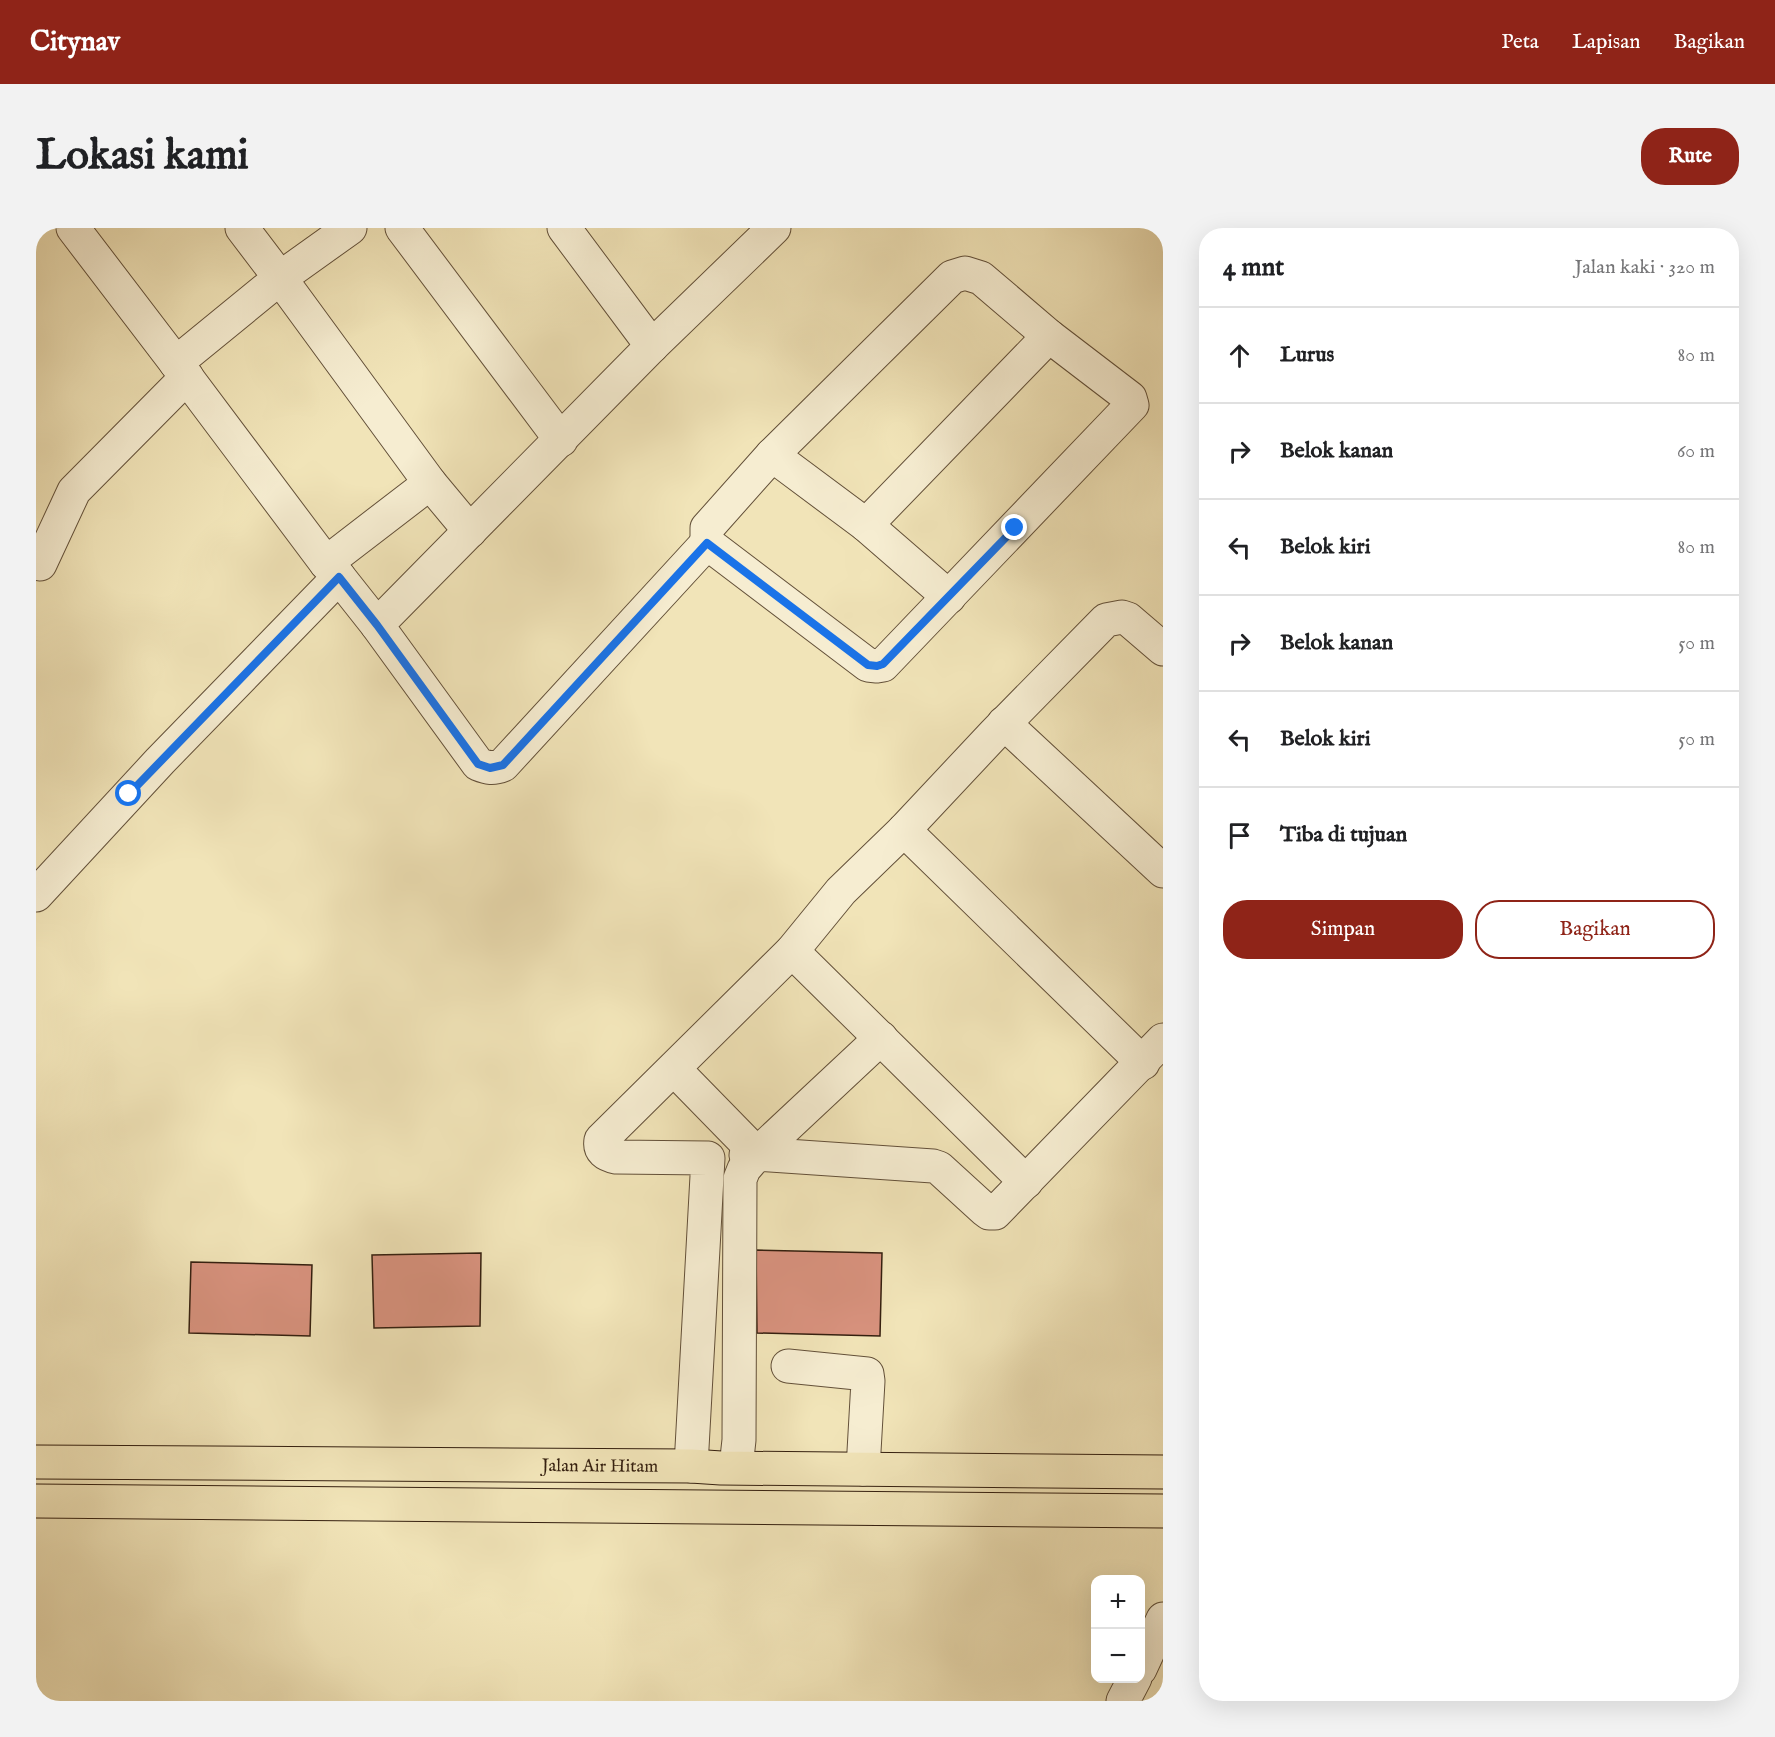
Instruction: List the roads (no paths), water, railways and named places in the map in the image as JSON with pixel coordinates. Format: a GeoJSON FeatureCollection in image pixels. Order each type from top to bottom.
{"type":"FeatureCollection","features":[{"type":"Feature","properties":{"kind":"highway","name":"Jalan Air Hitam"},"geometry":{"type":"LineString","coordinates":[[36,1462],[691,1466],[1163,1473]]}},
{"type":"Feature","properties":{"kind":"highway"},"geometry":{"type":"LineString","coordinates":[[36,1501],[1163,1511]]}},
{"type":"Feature","properties":{"kind":"street"},"geometry":{"type":"LineString","coordinates":[[73,228],[377,625],[478,764],[490,768],[503,765],[707,543],[707,528],[772,455],[952,277],[965,273],[981,278],[1049,336],[1133,401],[1131,408],[883,664],[868,665],[707,543]]}},
{"type":"Feature","properties":{"kind":"street"},"geometry":{"type":"LineString","coordinates":[[242,228],[430,483],[470,531]]}},
{"type":"Feature","properties":{"kind":"street"},"geometry":{"type":"LineString","coordinates":[[40,564],[74,491],[182,370],[280,278],[350,228]]}},
{"type":"Feature","properties":{"kind":"street"},"geometry":{"type":"LineString","coordinates":[[402,228],[561,440]]}},
{"type":"Feature","properties":{"kind":"street"},"geometry":{"type":"LineString","coordinates":[[377,625],[652,346],[774,228]]}},
{"type":"Feature","properties":{"kind":"street"},"geometry":{"type":"LineString","coordinates":[[566,229],[652,346]]}},
{"type":"Feature","properties":{"kind":"street"},"geometry":{"type":"LineString","coordinates":[[866,525],[1049,336]]}},
{"type":"Feature","properties":{"kind":"street"},"geometry":{"type":"LineString","coordinates":[[772,455],[866,525],[949,597]]}},
{"type":"Feature","properties":{"kind":"street"},"geometry":{"type":"LineString","coordinates":[[36,895],[333,570],[430,483]]}},
{"type":"Feature","properties":{"kind":"street"},"geometry":{"type":"LineString","coordinates":[[904,830],[1153,1051],[999,1210],[990,1213],[939,1168],[933,1166],[757,1154],[708,1158],[616,1156],[608,1155],[602,1150],[602,1140],[792,951],[841,891],[904,830],[1004,723],[1106,620],[1122,617],[1128,619],[1163,650]]}},
{"type":"Feature","properties":{"kind":"street"},"geometry":{"type":"LineString","coordinates":[[1004,723],[1163,871]]}},
{"type":"Feature","properties":{"kind":"street"},"geometry":{"type":"LineString","coordinates":[[792,951],[1026,1182]]}},
{"type":"Feature","properties":{"kind":"street"},"geometry":{"type":"LineString","coordinates":[[736,1467],[739,1429],[740,1179],[744,1169],[757,1154],[881,1038]]}},
{"type":"Feature","properties":{"kind":"street"},"geometry":{"type":"LineString","coordinates":[[674,1069],[757,1154]]}},
{"type":"Feature","properties":{"kind":"street"},"geometry":{"type":"LineString","coordinates":[[691,1466],[708,1158]]}},
{"type":"Feature","properties":{"kind":"street"},"geometry":{"type":"LineString","coordinates":[[788,1366],[867,1374],[863,1469]]}},
{"type":"Feature","properties":{"kind":"street"},"geometry":{"type":"LineString","coordinates":[[1145,1658],[1163,1619]]}},
{"type":"Feature","properties":{"kind":"street"},"geometry":{"type":"LineString","coordinates":[[1123,1701],[1132,1683]]}}]}
